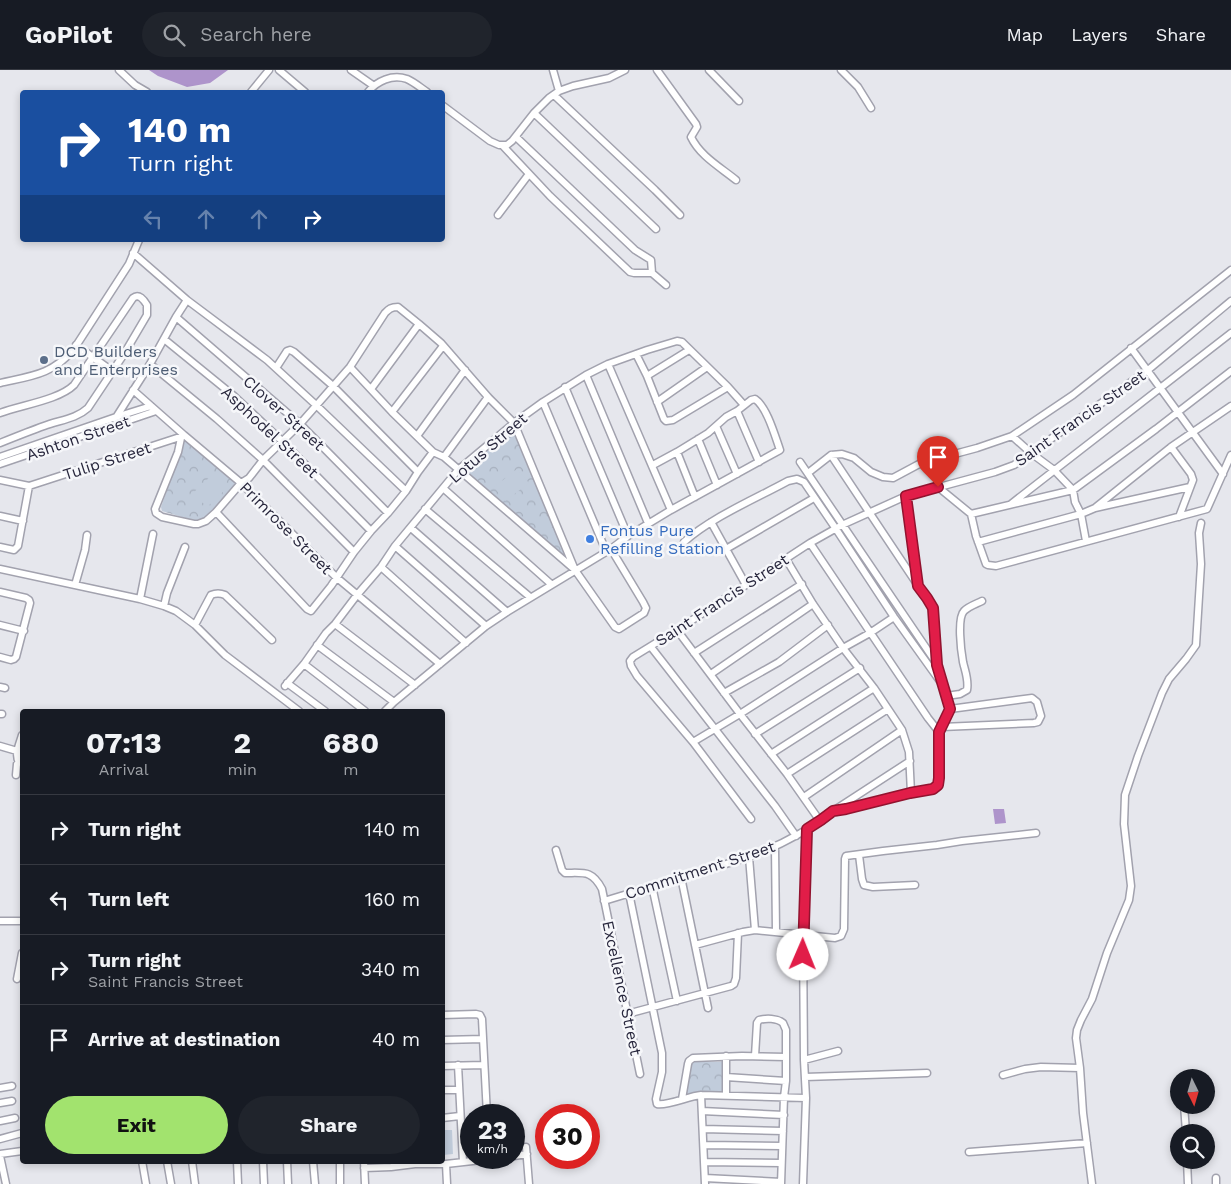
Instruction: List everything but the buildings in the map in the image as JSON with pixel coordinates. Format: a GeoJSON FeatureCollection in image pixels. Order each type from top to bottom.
{"type":"FeatureCollection","features":[{"type":"Feature","properties":{"kind":"street"},"geometry":{"type":"LineString","coordinates":[[118,70],[144,90]]}},
{"type":"Feature","properties":{"kind":"street"},"geometry":{"type":"LineString","coordinates":[[253,90],[268,70]]}},
{"type":"Feature","properties":{"kind":"street"},"geometry":{"type":"LineString","coordinates":[[279,70],[303,90]]}},
{"type":"Feature","properties":{"kind":"street"},"geometry":{"type":"LineString","coordinates":[[351,70],[374,86]]}},
{"type":"Feature","properties":{"kind":"street"},"geometry":{"type":"LineString","coordinates":[[554,70],[557,93],[680,215]]}},
{"type":"Feature","properties":{"kind":"street"},"geometry":{"type":"LineString","coordinates":[[503,146],[509,144],[534,113],[557,93],[573,86],[610,78],[625,70]]}},
{"type":"Feature","properties":{"kind":"street"},"geometry":{"type":"LineString","coordinates":[[657,70],[696,124],[697,127],[691,137],[696,145],[711,161],[736,180]]}},
{"type":"Feature","properties":{"kind":"street"},"geometry":{"type":"LineString","coordinates":[[709,70],[739,101]]}},
{"type":"Feature","properties":{"kind":"street"},"geometry":{"type":"LineString","coordinates":[[841,70],[858,87],[871,108]]}},
{"type":"Feature","properties":{"kind":"street"},"geometry":{"type":"LineString","coordinates":[[370,90],[381,81],[401,78],[407,79],[424,90]]}},
{"type":"Feature","properties":{"kind":"street"},"geometry":{"type":"LineString","coordinates":[[445,106],[490,141],[503,146],[550,196],[630,272],[652,273],[666,285]]}},
{"type":"Feature","properties":{"kind":"street"},"geometry":{"type":"LineString","coordinates":[[534,113],[656,229]]}},
{"type":"Feature","properties":{"kind":"street"},"geometry":{"type":"LineString","coordinates":[[516,137],[629,244],[651,260],[652,273]]}},
{"type":"Feature","properties":{"kind":"street"},"geometry":{"type":"LineString","coordinates":[[498,215],[529,174]]}},
{"type":"Feature","properties":{"kind":"street"},"geometry":{"type":"LineString","coordinates":[[0,383],[47,371],[66,360],[129,264],[138,242]]}},
{"type":"Feature","properties":{"kind":"street"},"geometry":{"type":"LineString","coordinates":[[133,253],[187,300],[276,368],[406,491]]}},
{"type":"Feature","properties":{"kind":"street"},"geometry":{"type":"LineString","coordinates":[[808,473],[831,455],[842,454],[854,458],[870,472],[883,477],[893,478],[921,464],[1012,436],[1073,395],[1231,270]]}},
{"type":"Feature","properties":{"kind":"street"},"geometry":{"type":"LineString","coordinates":[[0,413],[48,399],[69,390],[133,298],[139,296],[144,299],[147,305],[147,315],[88,408],[82,414],[46,425],[0,443]]}},
{"type":"Feature","properties":{"kind":"street"},"geometry":{"type":"LineString","coordinates":[[113,426],[116,417],[150,364],[187,300]]}},
{"type":"Feature","properties":{"kind":"street","name":"Saint Francis Street"},"geometry":{"type":"LineString","coordinates":[[693,742],[637,676],[630,666],[630,661],[633,657],[810,543],[839,527],[906,496],[1014,465],[1148,370],[1231,301]]}},
{"type":"Feature","properties":{"kind":"street"},"geometry":{"type":"LineString","coordinates":[[183,437],[155,509],[156,513],[162,517],[198,524],[206,521],[216,512],[241,483],[249,478],[263,460],[300,424],[350,367],[389,309],[398,307],[443,346],[514,423],[575,570],[615,627],[619,629],[644,613],[646,608],[644,602],[608,550],[542,402]]}},
{"type":"Feature","properties":{"kind":"street","name":"Clover Street"},"geometry":{"type":"LineString","coordinates":[[176,317],[300,424],[388,513]]}},
{"type":"Feature","properties":{"kind":"street"},"geometry":{"type":"LineString","coordinates":[[371,389],[419,324]]}},
{"type":"Feature","properties":{"kind":"street"},"geometry":{"type":"LineString","coordinates":[[1009,505],[1231,333]]}},
{"type":"Feature","properties":{"kind":"street","name":"Asphodel Street"},"geometry":{"type":"LineString","coordinates":[[164,339],[234,396],[282,441],[371,532]]}},
{"type":"Feature","properties":{"kind":"street","name":"Lotus Street"},"geometry":{"type":"LineString","coordinates":[[322,709],[286,685],[395,546],[458,470],[542,402],[565,387],[608,364],[677,341],[682,342],[728,386],[744,405]]}},
{"type":"Feature","properties":{"kind":"street"},"geometry":{"type":"LineString","coordinates":[[76,345],[112,371]]}},
{"type":"Feature","properties":{"kind":"street"},"geometry":{"type":"LineString","coordinates":[[392,412],[443,346]]}},
{"type":"Feature","properties":{"kind":"street"},"geometry":{"type":"LineString","coordinates":[[1131,348],[1223,474]]}},
{"type":"Feature","properties":{"kind":"street"},"geometry":{"type":"LineString","coordinates":[[647,376],[689,350]]}},
{"type":"Feature","properties":{"kind":"street"},"geometry":{"type":"LineString","coordinates":[[276,368],[287,351],[294,352],[333,386],[418,472]]}},
{"type":"Feature","properties":{"kind":"street"},"geometry":{"type":"LineString","coordinates":[[636,354],[666,421],[728,386]]}},
{"type":"Feature","properties":{"kind":"street"},"geometry":{"type":"LineString","coordinates":[[150,364],[217,418],[263,460],[354,552]]}},
{"type":"Feature","properties":{"kind":"street"},"geometry":{"type":"LineString","coordinates":[[608,364],[671,510]]}},
{"type":"Feature","properties":{"kind":"street"},"geometry":{"type":"LineString","coordinates":[[350,367],[433,452],[444,457],[575,570]]}},
{"type":"Feature","properties":{"kind":"street"},"geometry":{"type":"LineString","coordinates":[[657,402],[707,367]]}},
{"type":"Feature","properties":{"kind":"street"},"geometry":{"type":"LineString","coordinates":[[417,436],[465,370]]}},
{"type":"Feature","properties":{"kind":"street"},"geometry":{"type":"LineString","coordinates":[[970,514],[1073,490],[1156,430],[1231,371]]}},
{"type":"Feature","properties":{"kind":"street"},"geometry":{"type":"LineString","coordinates":[[586,375],[648,523]]}},
{"type":"Feature","properties":{"kind":"street"},"geometry":{"type":"LineString","coordinates":[[565,387],[628,536]]}},
{"type":"Feature","properties":{"kind":"street","name":"Primrose Street"},"geometry":{"type":"LineString","coordinates":[[133,390],[183,437],[241,483],[336,577],[440,664]]}},
{"type":"Feature","properties":{"kind":"street"},"geometry":{"type":"LineString","coordinates":[[444,457],[488,397]]}},
{"type":"Feature","properties":{"kind":"street"},"geometry":{"type":"LineString","coordinates":[[387,709],[486,626],[507,612],[648,523],[780,450],[765,412],[759,401],[755,399],[744,405],[737,412],[726,417],[698,439],[653,465]]}},
{"type":"Feature","properties":{"kind":"street"},"geometry":{"type":"LineString","coordinates":[[1095,508],[1171,446],[1231,406]]}},
{"type":"Feature","properties":{"kind":"street","name":"Ashton Street"},"geometry":{"type":"LineString","coordinates":[[0,457],[116,417],[154,408]]}},
{"type":"Feature","properties":{"kind":"street","name":"Ashton Street"},"geometry":{"type":"LineString","coordinates":[[0,464],[113,426],[154,408]]}},
{"type":"Feature","properties":{"kind":"street"},"geometry":{"type":"LineString","coordinates":[[737,412],[759,462]]}},
{"type":"Feature","properties":{"kind":"street"},"geometry":{"type":"LineString","coordinates":[[716,426],[737,474]]}},
{"type":"Feature","properties":{"kind":"street"},"geometry":{"type":"LineString","coordinates":[[1012,436],[1054,470],[1073,490],[1081,514],[1086,541]]}},
{"type":"Feature","properties":{"kind":"street","name":"Tulip Street"},"geometry":{"type":"LineString","coordinates":[[29,486],[183,437]]}},
{"type":"Feature","properties":{"kind":"street"},"geometry":{"type":"LineString","coordinates":[[698,439],[717,485]]}},
{"type":"Feature","properties":{"kind":"street"},"geometry":{"type":"LineString","coordinates":[[1171,446],[1192,474],[1193,480],[1179,517]]}},
{"type":"Feature","properties":{"kind":"street"},"geometry":{"type":"LineString","coordinates":[[216,512],[309,611],[313,610],[354,552],[406,491],[433,452]]}},
{"type":"Feature","properties":{"kind":"street"},"geometry":{"type":"LineString","coordinates":[[677,452],[695,497]]}},
{"type":"Feature","properties":{"kind":"street"},"geometry":{"type":"LineString","coordinates":[[831,455],[933,608],[937,665],[950,709],[941,729],[938,785],[933,789],[833,811]]}},
{"type":"Feature","properties":{"kind":"street"},"geometry":{"type":"LineString","coordinates":[[938,487],[970,514],[986,564],[996,566],[1207,509],[1231,455]]}},
{"type":"Feature","properties":{"kind":"street"},"geometry":{"type":"LineString","coordinates":[[800,462],[894,617],[942,684]]}},
{"type":"Feature","properties":{"kind":"street"},"geometry":{"type":"LineString","coordinates":[[684,542],[711,522],[793,480],[797,479],[804,482],[814,498],[839,527],[937,665]]}},
{"type":"Feature","properties":{"kind":"street"},"geometry":{"type":"LineString","coordinates":[[0,480],[29,486],[18,546],[16,549],[11,550],[0,547]]}},
{"type":"Feature","properties":{"kind":"street"},"geometry":{"type":"LineString","coordinates":[[978,542],[1081,514],[1095,508],[1190,487]]}},
{"type":"Feature","properties":{"kind":"street"},"geometry":{"type":"LineString","coordinates":[[443,488],[551,584]]}},
{"type":"Feature","properties":{"kind":"street"},"geometry":{"type":"LineString","coordinates":[[906,496],[918,586]]}},
{"type":"Feature","properties":{"kind":"street"},"geometry":{"type":"LineString","coordinates":[[726,549],[814,498]]}},
{"type":"Feature","properties":{"kind":"street"},"geometry":{"type":"LineString","coordinates":[[425,509],[530,597]]}},
{"type":"Feature","properties":{"kind":"street"},"geometry":{"type":"LineString","coordinates":[[0,516],[23,521]]}},
{"type":"Feature","properties":{"kind":"street"},"geometry":{"type":"LineString","coordinates":[[711,522],[746,585]]}},
{"type":"Feature","properties":{"kind":"street"},"geometry":{"type":"LineString","coordinates":[[1092,1184],[1076,1045],[1077,1030],[1092,999],[1131,893],[1131,877],[1124,824],[1125,796],[1162,692],[1169,679],[1196,645],[1201,564],[1199,532],[1201,523]]}},
{"type":"Feature","properties":{"kind":"street"},"geometry":{"type":"LineString","coordinates":[[411,528],[507,612]]}},
{"type":"Feature","properties":{"kind":"street"},"geometry":{"type":"LineString","coordinates":[[140,599],[153,534]]}},
{"type":"Feature","properties":{"kind":"street"},"geometry":{"type":"LineString","coordinates":[[75,585],[87,535]]}},
{"type":"Feature","properties":{"kind":"street"},"geometry":{"type":"LineString","coordinates":[[810,543],[928,718],[941,729],[1034,723],[1040,720],[1041,716],[1037,702],[1032,698],[950,709]]}},
{"type":"Feature","properties":{"kind":"street"},"geometry":{"type":"LineString","coordinates":[[395,546],[486,626]]}},
{"type":"Feature","properties":{"kind":"street"},"geometry":{"type":"LineString","coordinates":[[164,606],[185,547]]}},
{"type":"Feature","properties":{"kind":"street"},"geometry":{"type":"LineString","coordinates":[[786,559],[813,604],[902,730],[908,747],[910,761],[910,793]]}},
{"type":"Feature","properties":{"kind":"street"},"geometry":{"type":"LineString","coordinates":[[381,566],[466,643]]}},
{"type":"Feature","properties":{"kind":"street"},"geometry":{"type":"LineString","coordinates":[[0,570],[140,599],[176,611],[195,624],[225,655],[296,709]]}},
{"type":"Feature","properties":{"kind":"street"},"geometry":{"type":"LineString","coordinates":[[694,653],[802,584]]}},
{"type":"Feature","properties":{"kind":"street"},"geometry":{"type":"LineString","coordinates":[[0,592],[26,598],[29,600],[30,606],[18,653],[11,660],[0,657]]}},
{"type":"Feature","properties":{"kind":"street"},"geometry":{"type":"LineString","coordinates":[[195,624],[211,595],[221,594],[225,595],[272,640]]}},
{"type":"Feature","properties":{"kind":"street"},"geometry":{"type":"LineString","coordinates":[[946,696],[960,694],[967,690],[968,682],[962,658],[961,616],[964,611],[982,600]]}},
{"type":"Feature","properties":{"kind":"street"},"geometry":{"type":"LineString","coordinates":[[710,674],[813,604]]}},
{"type":"Feature","properties":{"kind":"street"},"geometry":{"type":"LineString","coordinates":[[751,819],[693,742],[894,617]]}},
{"type":"Feature","properties":{"kind":"street"},"geometry":{"type":"LineString","coordinates":[[335,624],[415,685]]}},
{"type":"Feature","properties":{"kind":"street"},"geometry":{"type":"LineString","coordinates":[[0,625],[24,631]]}},
{"type":"Feature","properties":{"kind":"street"},"geometry":{"type":"LineString","coordinates":[[724,693],[779,662],[828,625]]}},
{"type":"Feature","properties":{"kind":"street"},"geometry":{"type":"LineString","coordinates":[[677,630],[787,774],[820,821]]}},
{"type":"Feature","properties":{"kind":"street"},"geometry":{"type":"LineString","coordinates":[[317,645],[394,702]]}},
{"type":"Feature","properties":{"kind":"street"},"geometry":{"type":"LineString","coordinates":[[651,646],[775,806],[796,836]]}},
{"type":"Feature","properties":{"kind":"street"},"geometry":{"type":"LineString","coordinates":[[304,664],[362,709]]}},
{"type":"Feature","properties":{"kind":"street"},"geometry":{"type":"LineString","coordinates":[[755,734],[860,668]]}},
{"type":"Feature","properties":{"kind":"street"},"geometry":{"type":"LineString","coordinates":[[771,754],[874,688]]}},
{"type":"Feature","properties":{"kind":"street"},"geometry":{"type":"LineString","coordinates":[[787,774],[888,709]]}},
{"type":"Feature","properties":{"kind":"street"},"geometry":{"type":"LineString","coordinates":[[804,797],[902,730]]}},
{"type":"Feature","properties":{"kind":"street"},"geometry":{"type":"LineString","coordinates":[[20,743],[17,758],[20,762]]}},
{"type":"Feature","properties":{"kind":"street"},"geometry":{"type":"LineString","coordinates":[[0,746],[18,751]]}},
{"type":"Feature","properties":{"kind":"street","name":"Commitment Street"},"geometry":{"type":"LineString","coordinates":[[604,901],[749,857],[775,847],[820,821],[910,761]]}},
{"type":"Feature","properties":{"kind":"street"},"geometry":{"type":"LineString","coordinates":[[16,775],[17,764],[20,763]]}},
{"type":"Feature","properties":{"kind":"street"},"geometry":{"type":"LineString","coordinates":[[803,1184],[806,1098],[804,1077],[803,935],[807,829]]}},
{"type":"Feature","properties":{"kind":"street"},"geometry":{"type":"LineString","coordinates":[[695,945],[755,930],[835,938],[841,936],[844,929],[845,859],[848,855],[1036,833]]}},
{"type":"Feature","properties":{"kind":"street"},"geometry":{"type":"LineString","coordinates":[[775,847],[776,932]]}},
{"type":"Feature","properties":{"kind":"street","name":"Excellence Street"},"geometry":{"type":"LineString","coordinates":[[556,850],[562,870],[565,873],[580,872],[594,877],[602,889],[640,1074]]}},
{"type":"Feature","properties":{"kind":"street"},"geometry":{"type":"LineString","coordinates":[[859,855],[864,885],[874,887],[915,885]]}},
{"type":"Feature","properties":{"kind":"street"},"geometry":{"type":"LineString","coordinates":[[749,857],[755,930]]}},
{"type":"Feature","properties":{"kind":"street"},"geometry":{"type":"LineString","coordinates":[[681,877],[708,1008]]}},
{"type":"Feature","properties":{"kind":"street"},"geometry":{"type":"LineString","coordinates":[[652,886],[677,1001]]}},
{"type":"Feature","properties":{"kind":"street"},"geometry":{"type":"LineString","coordinates":[[629,893],[663,1060],[657,1104],[663,1105],[702,1095],[806,1098]]}},
{"type":"Feature","properties":{"kind":"street"},"geometry":{"type":"LineString","coordinates":[[0,921],[20,921]]}},
{"type":"Feature","properties":{"kind":"street"},"geometry":{"type":"LineString","coordinates":[[627,1014],[727,988],[734,984],[736,978],[738,933]]}},
{"type":"Feature","properties":{"kind":"street"},"geometry":{"type":"LineString","coordinates":[[17,979],[20,968]]}},
{"type":"Feature","properties":{"kind":"street"},"geometry":{"type":"LineString","coordinates":[[445,1015],[476,1014],[482,1019],[486,1104]]}},
{"type":"Feature","properties":{"kind":"street"},"geometry":{"type":"LineString","coordinates":[[702,1095],[705,1181],[781,1183],[786,1081],[786,1030],[783,1022],[759,1020],[757,1023],[754,1056]]}},
{"type":"Feature","properties":{"kind":"street"},"geometry":{"type":"LineString","coordinates":[[445,1040],[483,1039]]}},
{"type":"Feature","properties":{"kind":"street"},"geometry":{"type":"LineString","coordinates":[[804,1060],[838,1051]]}},
{"type":"Feature","properties":{"kind":"street"},"geometry":{"type":"LineString","coordinates":[[682,1099],[688,1064],[691,1059],[726,1056],[786,1058]]}},
{"type":"Feature","properties":{"kind":"street"},"geometry":{"type":"LineString","coordinates":[[726,1056],[726,1095]]}},
{"type":"Feature","properties":{"kind":"street"},"geometry":{"type":"LineString","coordinates":[[445,1118],[460,1116],[458,1065]]}},
{"type":"Feature","properties":{"kind":"street"},"geometry":{"type":"LineString","coordinates":[[445,1066],[484,1065]]}},
{"type":"Feature","properties":{"kind":"street"},"geometry":{"type":"LineString","coordinates":[[1004,1075],[1041,1067],[1080,1068]]}},
{"type":"Feature","properties":{"kind":"street"},"geometry":{"type":"LineString","coordinates":[[804,1077],[927,1073]]}},
{"type":"Feature","properties":{"kind":"street"},"geometry":{"type":"LineString","coordinates":[[726,1077],[786,1081]]}},
{"type":"Feature","properties":{"kind":"street"},"geometry":{"type":"LineString","coordinates":[[0,1088],[12,1086]]}},
{"type":"Feature","properties":{"kind":"street"},"geometry":{"type":"LineString","coordinates":[[445,1090],[458,1090]]}},
{"type":"Feature","properties":{"kind":"street"},"geometry":{"type":"LineString","coordinates":[[0,1103],[12,1101]]}},
{"type":"Feature","properties":{"kind":"street"},"geometry":{"type":"LineString","coordinates":[[702,1111],[784,1115]]}},
{"type":"Feature","properties":{"kind":"street"},"geometry":{"type":"LineString","coordinates":[[0,1121],[15,1118]]}},
{"type":"Feature","properties":{"kind":"street"},"geometry":{"type":"LineString","coordinates":[[703,1129],[783,1132]]}},
{"type":"Feature","properties":{"kind":"street"},"geometry":{"type":"LineString","coordinates":[[0,1139],[20,1134]]}},
{"type":"Feature","properties":{"kind":"street"},"geometry":{"type":"LineString","coordinates":[[969,1152],[1087,1143]]}},
{"type":"Feature","properties":{"kind":"street"},"geometry":{"type":"LineString","coordinates":[[704,1145],[782,1146]]}},
{"type":"Feature","properties":{"kind":"street"},"geometry":{"type":"LineString","coordinates":[[4,1183],[0,1155],[20,1151]]}},
{"type":"Feature","properties":{"kind":"street"},"geometry":{"type":"LineString","coordinates":[[525,1152],[527,1151],[529,1184]]}},
{"type":"Feature","properties":{"kind":"street"},"geometry":{"type":"LineString","coordinates":[[448,1184],[446,1164],[460,1162]]}},
{"type":"Feature","properties":{"kind":"street"},"geometry":{"type":"LineString","coordinates":[[704,1162],[781,1163]]}},
{"type":"Feature","properties":{"kind":"street"},"geometry":{"type":"LineString","coordinates":[[143,1164],[146,1184]]}},
{"type":"Feature","properties":{"kind":"street"},"geometry":{"type":"LineString","coordinates":[[168,1164],[171,1184]]}},
{"type":"Feature","properties":{"kind":"street"},"geometry":{"type":"LineString","coordinates":[[192,1164],[195,1184]]}},
{"type":"Feature","properties":{"kind":"street"},"geometry":{"type":"LineString","coordinates":[[237,1164],[238,1184]]}},
{"type":"Feature","properties":{"kind":"street"},"geometry":{"type":"LineString","coordinates":[[263,1164],[264,1184]]}},
{"type":"Feature","properties":{"kind":"street"},"geometry":{"type":"LineString","coordinates":[[287,1164],[288,1184]]}},
{"type":"Feature","properties":{"kind":"street"},"geometry":{"type":"LineString","coordinates":[[313,1164],[314,1184]]}},
{"type":"Feature","properties":{"kind":"street"},"geometry":{"type":"LineString","coordinates":[[340,1164],[340,1184]]}},
{"type":"Feature","properties":{"kind":"street"},"geometry":{"type":"LineString","coordinates":[[365,1184],[364,1165],[390,1164]]}},
{"type":"Feature","properties":{"kind":"street"},"geometry":{"type":"LineString","coordinates":[[1187,1169],[1188,1184]]}},
{"type":"Feature","properties":{"kind":"green space"},"geometry":{"type":"Polygon","coordinates":[[[513,428],[568,559],[461,469],[513,428]]]}},
{"type":"Feature","properties":{"kind":"green space"},"geometry":{"type":"Polygon","coordinates":[[[185,438],[239,484],[211,517],[199,522],[162,511],[161,507],[180,454],[182,440],[185,438]]]}},
{"type":"Feature","properties":{"kind":"green space"},"geometry":{"type":"Polygon","coordinates":[[[517,469],[529,483],[505,501],[494,487],[517,469]]]}},
{"type":"Feature","properties":{"kind":"green space"},"geometry":{"type":"Polygon","coordinates":[[[212,475],[226,489],[207,507],[193,493],[212,475]]]}},
{"type":"Feature","properties":{"kind":"green space"},"geometry":{"type":"Polygon","coordinates":[[[690,1061],[724,1062],[722,1093],[686,1093],[690,1061]]]}},
{"type":"Feature","properties":{"kind":"green space"},"geometry":{"type":"Polygon","coordinates":[[[445,1130],[452,1130],[453,1154],[445,1155],[445,1130]]]}},
{"type":"Feature","properties":{"kind":"shaded area"},"geometry":{"type":"Polygon","coordinates":[[[149,70],[228,70],[210,83],[187,87],[158,76],[149,70]]]}},
{"type":"Feature","properties":{"kind":"shaded area"},"geometry":{"type":"Polygon","coordinates":[[[993,809],[1004,809],[1006,823],[995,824],[993,809]]]}},
{"type":"Feature","properties":{"kind":"place","name":"DCD Builders and Enterprises"},"geometry":{"type":"Point","coordinates":[44,360]}},
{"type":"Feature","properties":{"kind":"place","name":"Fontus Pure Refilling Station"},"geometry":{"type":"Point","coordinates":[590,539]}},
{"type":"Feature","properties":{"kind":"route"},"geometry":{"type":"LineString","coordinates":[[803,955],[807,829],[833,811],[933,789],[938,785],[939,732],[950,709],[937,665],[933,608],[918,586],[906,496],[938,487]]}}]}
